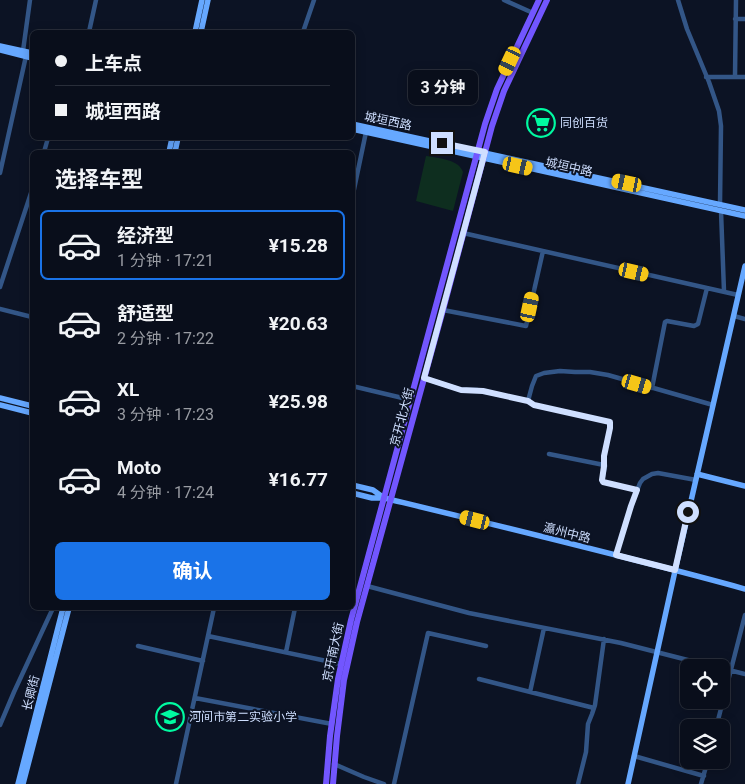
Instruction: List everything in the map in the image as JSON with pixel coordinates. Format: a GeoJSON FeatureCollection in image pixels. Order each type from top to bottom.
{"type":"FeatureCollection","features":[{"type":"Feature","properties":{"kind":"main road"},"geometry":{"type":"LineString","coordinates":[[195,30],[202,0]]}},
{"type":"Feature","properties":{"kind":"main road"},"geometry":{"type":"LineString","coordinates":[[201,30],[208,0]]}},
{"type":"Feature","properties":{"kind":"main road","name":"京开北大街"},"geometry":{"type":"LineString","coordinates":[[387,499],[443,310],[463,233],[493,99],[539,0]]}},
{"type":"Feature","properties":{"kind":"main road","name":"京开北大街"},"geometry":{"type":"LineString","coordinates":[[387,499],[410,400],[480,155],[499,102],[546,0]]}},
{"type":"Feature","properties":{"kind":"main road"},"geometry":{"type":"LineString","coordinates":[[0,46],[27,55]]}},
{"type":"Feature","properties":{"kind":"main road"},"geometry":{"type":"LineString","coordinates":[[0,50],[27,55]]}},
{"type":"Feature","properties":{"kind":"main road","name":"城垣西路"},"geometry":{"type":"LineString","coordinates":[[355,125],[480,155]]}},
{"type":"Feature","properties":{"kind":"main road","name":"城垣西路"},"geometry":{"type":"LineString","coordinates":[[355,130],[480,155]]}},
{"type":"Feature","properties":{"kind":"main road","name":"城垣中路"},"geometry":{"type":"LineString","coordinates":[[480,155],[745,210]]}},
{"type":"Feature","properties":{"kind":"main road","name":"城垣中路"},"geometry":{"type":"LineString","coordinates":[[480,155],[745,216]]}},
{"type":"Feature","properties":{"kind":"main road"},"geometry":{"type":"LineString","coordinates":[[628,784],[745,266]]}},
{"type":"Feature","properties":{"kind":"main road"},"geometry":{"type":"LineString","coordinates":[[0,398],[30,406]]}},
{"type":"Feature","properties":{"kind":"main road"},"geometry":{"type":"LineString","coordinates":[[0,405],[30,412]]}},
{"type":"Feature","properties":{"kind":"main road"},"geometry":{"type":"LineString","coordinates":[[696,477],[745,486]]}},
{"type":"Feature","properties":{"kind":"main road"},"geometry":{"type":"LineString","coordinates":[[355,486],[374,490],[387,499]]}},
{"type":"Feature","properties":{"kind":"main road"},"geometry":{"type":"LineString","coordinates":[[355,494],[387,499]]}},
{"type":"Feature","properties":{"kind":"main road","name":"瀛州中路"},"geometry":{"type":"LineString","coordinates":[[387,499],[616,555],[745,589]]}},
{"type":"Feature","properties":{"kind":"main road","name":"京开南大街"},"geometry":{"type":"LineString","coordinates":[[333,784],[344,680],[387,499]]}},
{"type":"Feature","properties":{"kind":"main road","name":"京开南大街"},"geometry":{"type":"LineString","coordinates":[[356,589],[387,499]]}},
{"type":"Feature","properties":{"kind":"main road","name":"长卿街"},"geometry":{"type":"LineString","coordinates":[[18,784],[62,610]]}},
{"type":"Feature","properties":{"kind":"main road","name":"长卿街"},"geometry":{"type":"LineString","coordinates":[[24,784],[68,610]]}},
{"type":"Feature","properties":{"kind":"main road","name":"京开南大街"},"geometry":{"type":"LineString","coordinates":[[326,784],[332,724],[352,610]]}},
{"type":"Feature","properties":{"kind":"street"},"geometry":{"type":"LineString","coordinates":[[0,173],[27,55],[30,0]]}},
{"type":"Feature","properties":{"kind":"street"},"geometry":{"type":"LineString","coordinates":[[89,30],[96,0]]}},
{"type":"Feature","properties":{"kind":"street"},"geometry":{"type":"LineString","coordinates":[[304,30],[314,0]]}},
{"type":"Feature","properties":{"kind":"street"},"geometry":{"type":"LineString","coordinates":[[504,0],[533,13]]}},
{"type":"Feature","properties":{"kind":"street"},"geometry":{"type":"LineString","coordinates":[[678,0],[687,29],[716,102],[721,126],[720,204]]}},
{"type":"Feature","properties":{"kind":"street"},"geometry":{"type":"LineString","coordinates":[[735,76],[736,0]]}},
{"type":"Feature","properties":{"kind":"street"},"geometry":{"type":"LineString","coordinates":[[735,19],[745,19]]}},
{"type":"Feature","properties":{"kind":"street"},"geometry":{"type":"LineString","coordinates":[[706,77],[745,77]]}},
{"type":"Feature","properties":{"kind":"street"},"geometry":{"type":"LineString","coordinates":[[355,185],[366,132]]}},
{"type":"Feature","properties":{"kind":"street"},"geometry":{"type":"LineString","coordinates":[[0,287],[30,200]]}},
{"type":"Feature","properties":{"kind":"street"},"geometry":{"type":"LineString","coordinates":[[722,211],[724,291]]}},
{"type":"Feature","properties":{"kind":"street"},"geometry":{"type":"LineString","coordinates":[[463,233],[738,295]]}},
{"type":"Feature","properties":{"kind":"street"},"geometry":{"type":"LineString","coordinates":[[443,310],[526,326],[542,251]]}},
{"type":"Feature","properties":{"kind":"street"},"geometry":{"type":"LineString","coordinates":[[652,388],[665,322],[667,320],[694,326],[698,324],[707,288]]}},
{"type":"Feature","properties":{"kind":"street"},"geometry":{"type":"LineString","coordinates":[[0,308],[30,316]]}},
{"type":"Feature","properties":{"kind":"street"},"geometry":{"type":"LineString","coordinates":[[734,316],[745,319]]}},
{"type":"Feature","properties":{"kind":"street"},"geometry":{"type":"LineString","coordinates":[[528,401],[536,376],[560,371],[590,372],[713,405]]}},
{"type":"Feature","properties":{"kind":"street"},"geometry":{"type":"LineString","coordinates":[[424,378],[461,390],[477,390],[610,422],[602,480],[603,482],[637,490]]}},
{"type":"Feature","properties":{"kind":"street"},"geometry":{"type":"LineString","coordinates":[[355,387],[410,400]]}},
{"type":"Feature","properties":{"kind":"street"},"geometry":{"type":"LineString","coordinates":[[549,454],[604,465]]}},
{"type":"Feature","properties":{"kind":"street"},"geometry":{"type":"LineString","coordinates":[[616,555],[631,506],[643,479],[658,473],[696,477]]}},
{"type":"Feature","properties":{"kind":"street"},"geometry":{"type":"LineString","coordinates":[[367,586],[454,610],[604,639],[685,659]]}},
{"type":"Feature","properties":{"kind":"street"},"geometry":{"type":"LineString","coordinates":[[0,725],[52,610]]}},
{"type":"Feature","properties":{"kind":"street"},"geometry":{"type":"LineString","coordinates":[[176,784],[214,610]]}},
{"type":"Feature","properties":{"kind":"street"},"geometry":{"type":"LineString","coordinates":[[286,652],[295,610]]}},
{"type":"Feature","properties":{"kind":"street"},"geometry":{"type":"LineString","coordinates":[[745,615],[730,670],[745,674]]}},
{"type":"Feature","properties":{"kind":"street"},"geometry":{"type":"LineString","coordinates":[[530,692],[544,628]]}},
{"type":"Feature","properties":{"kind":"street"},"geometry":{"type":"LineString","coordinates":[[394,784],[428,633],[486,646]]}},
{"type":"Feature","properties":{"kind":"street"},"geometry":{"type":"LineString","coordinates":[[208,636],[341,664]]}},
{"type":"Feature","properties":{"kind":"street"},"geometry":{"type":"LineString","coordinates":[[578,784],[586,752],[588,724],[594,708],[600,676],[604,639]]}},
{"type":"Feature","properties":{"kind":"street"},"geometry":{"type":"LineString","coordinates":[[138,646],[203,661]]}},
{"type":"Feature","properties":{"kind":"street"},"geometry":{"type":"LineString","coordinates":[[479,679],[594,708]]}},
{"type":"Feature","properties":{"kind":"street"},"geometry":{"type":"LineString","coordinates":[[195,698],[332,724]]}},
{"type":"Feature","properties":{"kind":"street"},"geometry":{"type":"LineString","coordinates":[[634,756],[704,776]]}},
{"type":"Feature","properties":{"kind":"street"},"geometry":{"type":"LineString","coordinates":[[334,764],[384,784]]}},
{"type":"Feature","properties":{"kind":"street"},"geometry":{"type":"LineString","coordinates":[[702,784],[706,769]]}},
{"type":"Feature","properties":{"kind":"green space"},"geometry":{"type":"Polygon","coordinates":[[[426,156],[457,164],[463,172],[453,211],[416,201],[426,156]]]}},
{"type":"Feature","properties":{"kind":"place","name":"同创百货"},"geometry":{"type":"Point","coordinates":[541,123]}},
{"type":"Feature","properties":{"kind":"place","name":"河间市第二实验小学"},"geometry":{"type":"Point","coordinates":[170,717]}},
{"type":"Feature","properties":{"kind":"route"},"geometry":{"type":"LineString","coordinates":[[442,143],[485,152],[424,378],[461,390],[483,391],[528,401],[534,405],[610,422],[602,480],[603,482],[637,490],[616,555],[675,570],[688,512]]}}]}
